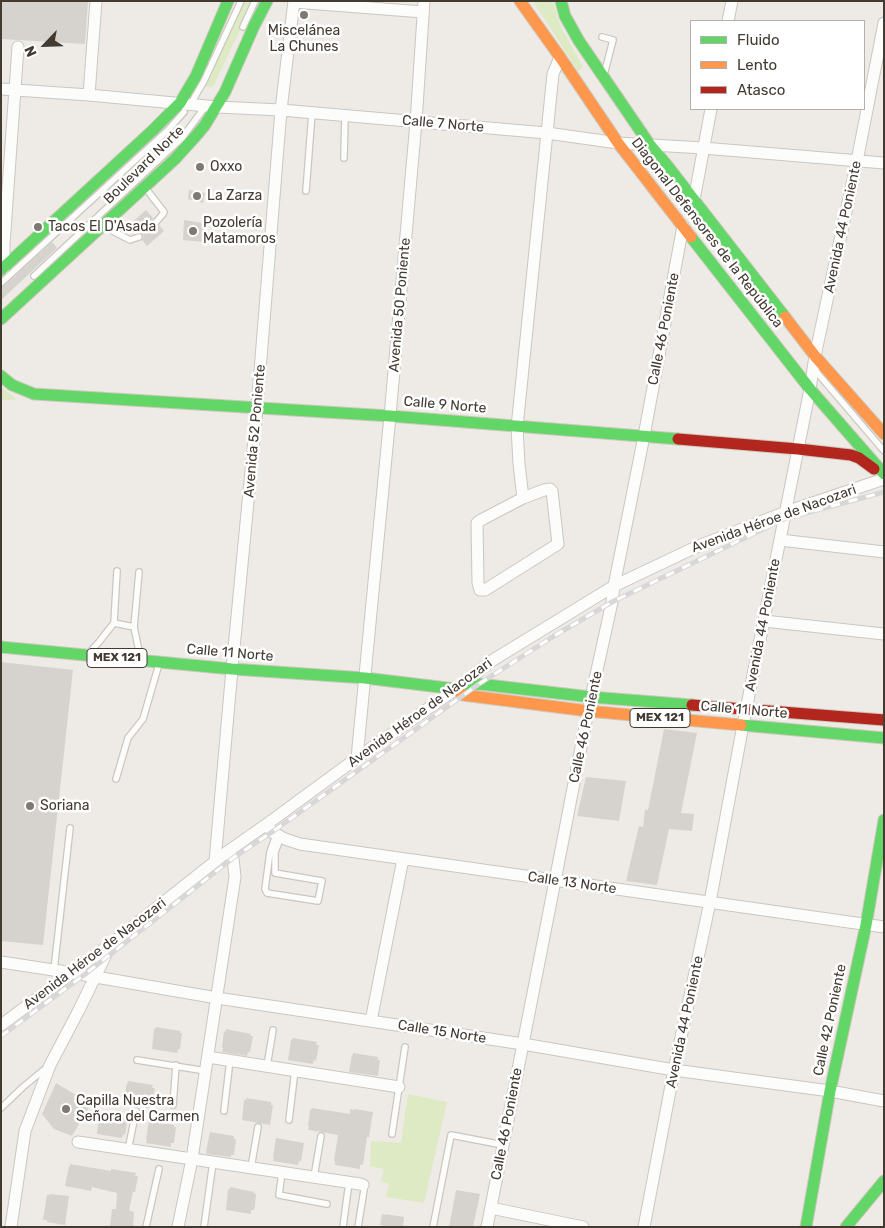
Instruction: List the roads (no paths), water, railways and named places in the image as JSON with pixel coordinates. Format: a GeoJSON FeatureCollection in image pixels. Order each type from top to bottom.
{"type":"FeatureCollection","features":[{"type":"Feature","properties":{"kind":"main road","name":"Boulevard Norte"},"geometry":{"type":"LineString","coordinates":[[2,269],[186,103],[228,1]]}},
{"type":"Feature","properties":{"kind":"main road","name":"Boulevard Norte"},"geometry":{"type":"LineString","coordinates":[[1,319],[104,226],[175,159],[195,137],[205,125],[211,104],[225,92],[267,1]]}},
{"type":"Feature","properties":{"kind":"main road","name":"Diagonal Defensores de la República"},"geometry":{"type":"LineString","coordinates":[[561,1],[565,16],[572,29],[604,78],[634,144],[683,226],[884,477]]}},
{"type":"Feature","properties":{"kind":"main road"},"geometry":{"type":"LineString","coordinates":[[572,29],[574,1]]}},
{"type":"Feature","properties":{"kind":"main road","name":"Diagonal Defensores de la República"},"geometry":{"type":"LineString","coordinates":[[520,2],[634,144],[666,164],[812,362],[884,434]]}},
{"type":"Feature","properties":{"kind":"main road","name":"Calle 9 Norte"},"geometry":{"type":"LineString","coordinates":[[1,376],[12,385],[34,394],[390,416],[798,449],[851,455],[859,458],[884,477]]}},
{"type":"Feature","properties":{"kind":"main road","name":"Calle 11 Norte"},"geometry":{"type":"LineString","coordinates":[[1,647],[232,669],[365,678],[456,689],[479,684],[591,697],[884,720]]}},
{"type":"Feature","properties":{"kind":"main road","name":"Calle 11 Norte"},"geometry":{"type":"LineString","coordinates":[[456,689],[463,695],[588,711],[884,738]]}},
{"type":"Feature","properties":{"kind":"main road","name":"Calle 42 Poniente"},"geometry":{"type":"LineString","coordinates":[[807,1224],[830,1091],[866,925],[884,820]]}},
{"type":"Feature","properties":{"kind":"main road"},"geometry":{"type":"LineString","coordinates":[[844,1226],[884,1181]]}},
{"type":"Feature","properties":{"kind":"main road"},"geometry":{"type":"LineString","coordinates":[[807,1224],[818,1227]]}},
{"type":"Feature","properties":{"kind":"street"},"geometry":{"type":"LineString","coordinates":[[89,95],[96,1]]}},
{"type":"Feature","properties":{"kind":"street"},"geometry":{"type":"LineString","coordinates":[[294,1],[423,7]]}},
{"type":"Feature","properties":{"kind":"street","name":"Avenida 52 Poniente"},"geometry":{"type":"LineString","coordinates":[[215,861],[258,408],[281,110],[294,1]]}},
{"type":"Feature","properties":{"kind":"street"},"geometry":{"type":"LineString","coordinates":[[728,20],[732,1]]}},
{"type":"Feature","properties":{"kind":"street","name":"Avenida 50 Poniente"},"geometry":{"type":"LineString","coordinates":[[357,758],[416,122],[423,7]]}},
{"type":"Feature","properties":{"kind":"street","name":"Avenida 44 Poniente"},"geometry":{"type":"LineString","coordinates":[[644,1227],[674,1070],[710,902],[743,725],[811,385],[812,362],[857,161],[884,23]]}},
{"type":"Feature","properties":{"kind":"street"},"geometry":{"type":"LineString","coordinates":[[2,269],[18,47]]}},
{"type":"Feature","properties":{"kind":"street"},"geometry":{"type":"LineString","coordinates":[[523,498],[517,427],[553,74],[563,54]]}},
{"type":"Feature","properties":{"kind":"street","name":"Calle 7 Norte"},"geometry":{"type":"LineString","coordinates":[[1,88],[547,133],[634,144],[884,163]]}},
{"type":"Feature","properties":{"kind":"street"},"geometry":{"type":"LineString","coordinates":[[694,200],[711,110]]}},
{"type":"Feature","properties":{"kind":"street","name":"Calle 46 Poniente"},"geometry":{"type":"LineString","coordinates":[[487,1227],[588,711],[612,602],[683,226]]}},
{"type":"Feature","properties":{"kind":"street","name":"Avenida Héroe de Nacozari"},"geometry":{"type":"LineString","coordinates":[[1,1025],[73,973],[215,861],[456,689],[493,660],[614,586],[696,547],[884,477]]}},
{"type":"Feature","properties":{"kind":"street"},"geometry":{"type":"LineString","coordinates":[[550,489],[552,491],[558,544],[485,590],[480,590],[478,583],[477,523],[523,498],[544,490],[550,489]]}},
{"type":"Feature","properties":{"kind":"street"},"geometry":{"type":"LineString","coordinates":[[780,540],[884,552]]}},
{"type":"Feature","properties":{"kind":"street"},"geometry":{"type":"LineString","coordinates":[[764,621],[884,634]]}},
{"type":"Feature","properties":{"kind":"street"},"geometry":{"type":"LineString","coordinates":[[267,824],[272,832],[278,836]]}},
{"type":"Feature","properties":{"kind":"street","name":"Calle 13 Norte"},"geometry":{"type":"LineString","coordinates":[[278,836],[300,844],[884,927]]}},
{"type":"Feature","properties":{"kind":"street"},"geometry":{"type":"LineString","coordinates":[[178,1227],[192,1159],[235,877],[233,858],[228,852]]}},
{"type":"Feature","properties":{"kind":"street"},"geometry":{"type":"LineString","coordinates":[[370,1021],[403,859]]}},
{"type":"Feature","properties":{"kind":"street"},"geometry":{"type":"LineString","coordinates":[[11,1227],[25,1131],[50,1065],[112,943]]}},
{"type":"Feature","properties":{"kind":"street","name":"Calle 15 Norte"},"geometry":{"type":"LineString","coordinates":[[1,962],[217,998],[523,1044],[674,1070],[830,1091],[884,1101]]}},
{"type":"Feature","properties":{"kind":"street"},"geometry":{"type":"LineString","coordinates":[[208,1057],[399,1087]]}},
{"type":"Feature","properties":{"kind":"street"},"geometry":{"type":"LineString","coordinates":[[78,1142],[363,1185]]}},
{"type":"Feature","properties":{"kind":"street"},"geometry":{"type":"LineString","coordinates":[[491,1208],[583,1227]]}},
{"type":"Feature","properties":{"kind":"lane"},"geometry":{"type":"LineString","coordinates":[[1,283],[168,130],[204,81],[241,1]]}},
{"type":"Feature","properties":{"kind":"lane"},"geometry":{"type":"LineString","coordinates":[[240,36],[255,1]]}},
{"type":"Feature","properties":{"kind":"lane"},"geometry":{"type":"LineString","coordinates":[[555,1],[561,22]]}},
{"type":"Feature","properties":{"kind":"lane"},"geometry":{"type":"LineString","coordinates":[[602,37],[612,40],[604,78]]}},
{"type":"Feature","properties":{"kind":"lane"},"geometry":{"type":"LineString","coordinates":[[30,280],[182,138],[211,104]]}},
{"type":"Feature","properties":{"kind":"lane"},"geometry":{"type":"LineString","coordinates":[[306,191],[312,113]]}},
{"type":"Feature","properties":{"kind":"lane"},"geometry":{"type":"LineString","coordinates":[[344,158],[345,116]]}},
{"type":"Feature","properties":{"kind":"lane"},"geometry":{"type":"LineString","coordinates":[[145,187],[164,212],[156,222]]}},
{"type":"Feature","properties":{"kind":"lane"},"geometry":{"type":"LineString","coordinates":[[104,226],[130,240],[139,237]]}},
{"type":"Feature","properties":{"kind":"lane"},"geometry":{"type":"LineString","coordinates":[[756,310],[811,385],[884,465]]}},
{"type":"Feature","properties":{"kind":"lane"},"geometry":{"type":"LineString","coordinates":[[812,362],[884,450]]}},
{"type":"Feature","properties":{"kind":"lane"},"geometry":{"type":"LineString","coordinates":[[86,655],[114,623],[117,571]]}},
{"type":"Feature","properties":{"kind":"lane"},"geometry":{"type":"LineString","coordinates":[[140,572],[134,627],[141,660]]}},
{"type":"Feature","properties":{"kind":"lane"},"geometry":{"type":"LineString","coordinates":[[114,623],[134,627]]}},
{"type":"Feature","properties":{"kind":"lane"},"geometry":{"type":"LineString","coordinates":[[116,779],[128,738],[143,719],[160,662]]}},
{"type":"Feature","properties":{"kind":"lane"},"geometry":{"type":"LineString","coordinates":[[54,970],[70,828]]}},
{"type":"Feature","properties":{"kind":"lane"},"geometry":{"type":"LineString","coordinates":[[278,836],[275,852],[275,873],[322,880],[318,901],[267,893],[264,889],[270,852],[278,836]]}},
{"type":"Feature","properties":{"kind":"lane"},"geometry":{"type":"LineString","coordinates":[[267,1066],[273,1030]]}},
{"type":"Feature","properties":{"kind":"lane"},"geometry":{"type":"LineString","coordinates":[[392,1134],[405,1047]]}},
{"type":"Feature","properties":{"kind":"lane"},"geometry":{"type":"LineString","coordinates":[[137,1060],[206,1071]]}},
{"type":"Feature","properties":{"kind":"lane"},"geometry":{"type":"LineString","coordinates":[[224,1111],[230,1060]]}},
{"type":"Feature","properties":{"kind":"lane"},"geometry":{"type":"LineString","coordinates":[[1,1108],[50,1065]]}},
{"type":"Feature","properties":{"kind":"lane"},"geometry":{"type":"LineString","coordinates":[[172,1105],[176,1066]]}},
{"type":"Feature","properties":{"kind":"lane"},"geometry":{"type":"LineString","coordinates":[[289,1120],[295,1070]]}},
{"type":"Feature","properties":{"kind":"lane"},"geometry":{"type":"LineString","coordinates":[[128,1150],[136,1111]]}},
{"type":"Feature","properties":{"kind":"lane"},"geometry":{"type":"LineString","coordinates":[[252,1168],[258,1126]]}},
{"type":"Feature","properties":{"kind":"lane"},"geometry":{"type":"LineString","coordinates":[[433,1227],[451,1135],[503,1145]]}},
{"type":"Feature","properties":{"kind":"lane"},"geometry":{"type":"LineString","coordinates":[[314,1177],[321,1136]]}},
{"type":"Feature","properties":{"kind":"lane"},"geometry":{"type":"LineString","coordinates":[[204,1227],[213,1162]]}},
{"type":"Feature","properties":{"kind":"lane"},"geometry":{"type":"LineString","coordinates":[[146,1227],[159,1169]]}},
{"type":"Feature","properties":{"kind":"lane"},"geometry":{"type":"LineString","coordinates":[[282,1172],[279,1195],[327,1204]]}},
{"type":"Feature","properties":{"kind":"lane"},"geometry":{"type":"LineString","coordinates":[[343,1227],[349,1182]]}},
{"type":"Feature","properties":{"kind":"lane"},"geometry":{"type":"LineString","coordinates":[[358,1227],[364,1190],[363,1185]]}},
{"type":"Feature","properties":{"kind":"railway"},"geometry":{"type":"LineString","coordinates":[[1,1036],[84,975],[233,858],[479,684],[554,636],[612,602],[784,519],[884,492]]}},
{"type":"Feature","properties":{"kind":"place","name":"Miscelánea La Chunes"},"geometry":{"type":"Point","coordinates":[304,15]}},
{"type":"Feature","properties":{"kind":"place","name":"Oxxo"},"geometry":{"type":"Point","coordinates":[200,167]}},
{"type":"Feature","properties":{"kind":"place","name":"La Zarza"},"geometry":{"type":"Point","coordinates":[197,196]}},
{"type":"Feature","properties":{"kind":"place","name":"Tacos El D'Asada"},"geometry":{"type":"Point","coordinates":[38,227]}},
{"type":"Feature","properties":{"kind":"place","name":"Pozolería Matamoros"},"geometry":{"type":"Point","coordinates":[193,231]}},
{"type":"Feature","properties":{"kind":"place","name":"Soriana"},"geometry":{"type":"Point","coordinates":[30,806]}},
{"type":"Feature","properties":{"kind":"place","name":"Capilla Nuestra Señora del Carmen"},"geometry":{"type":"Point","coordinates":[66,1109]}}]}
